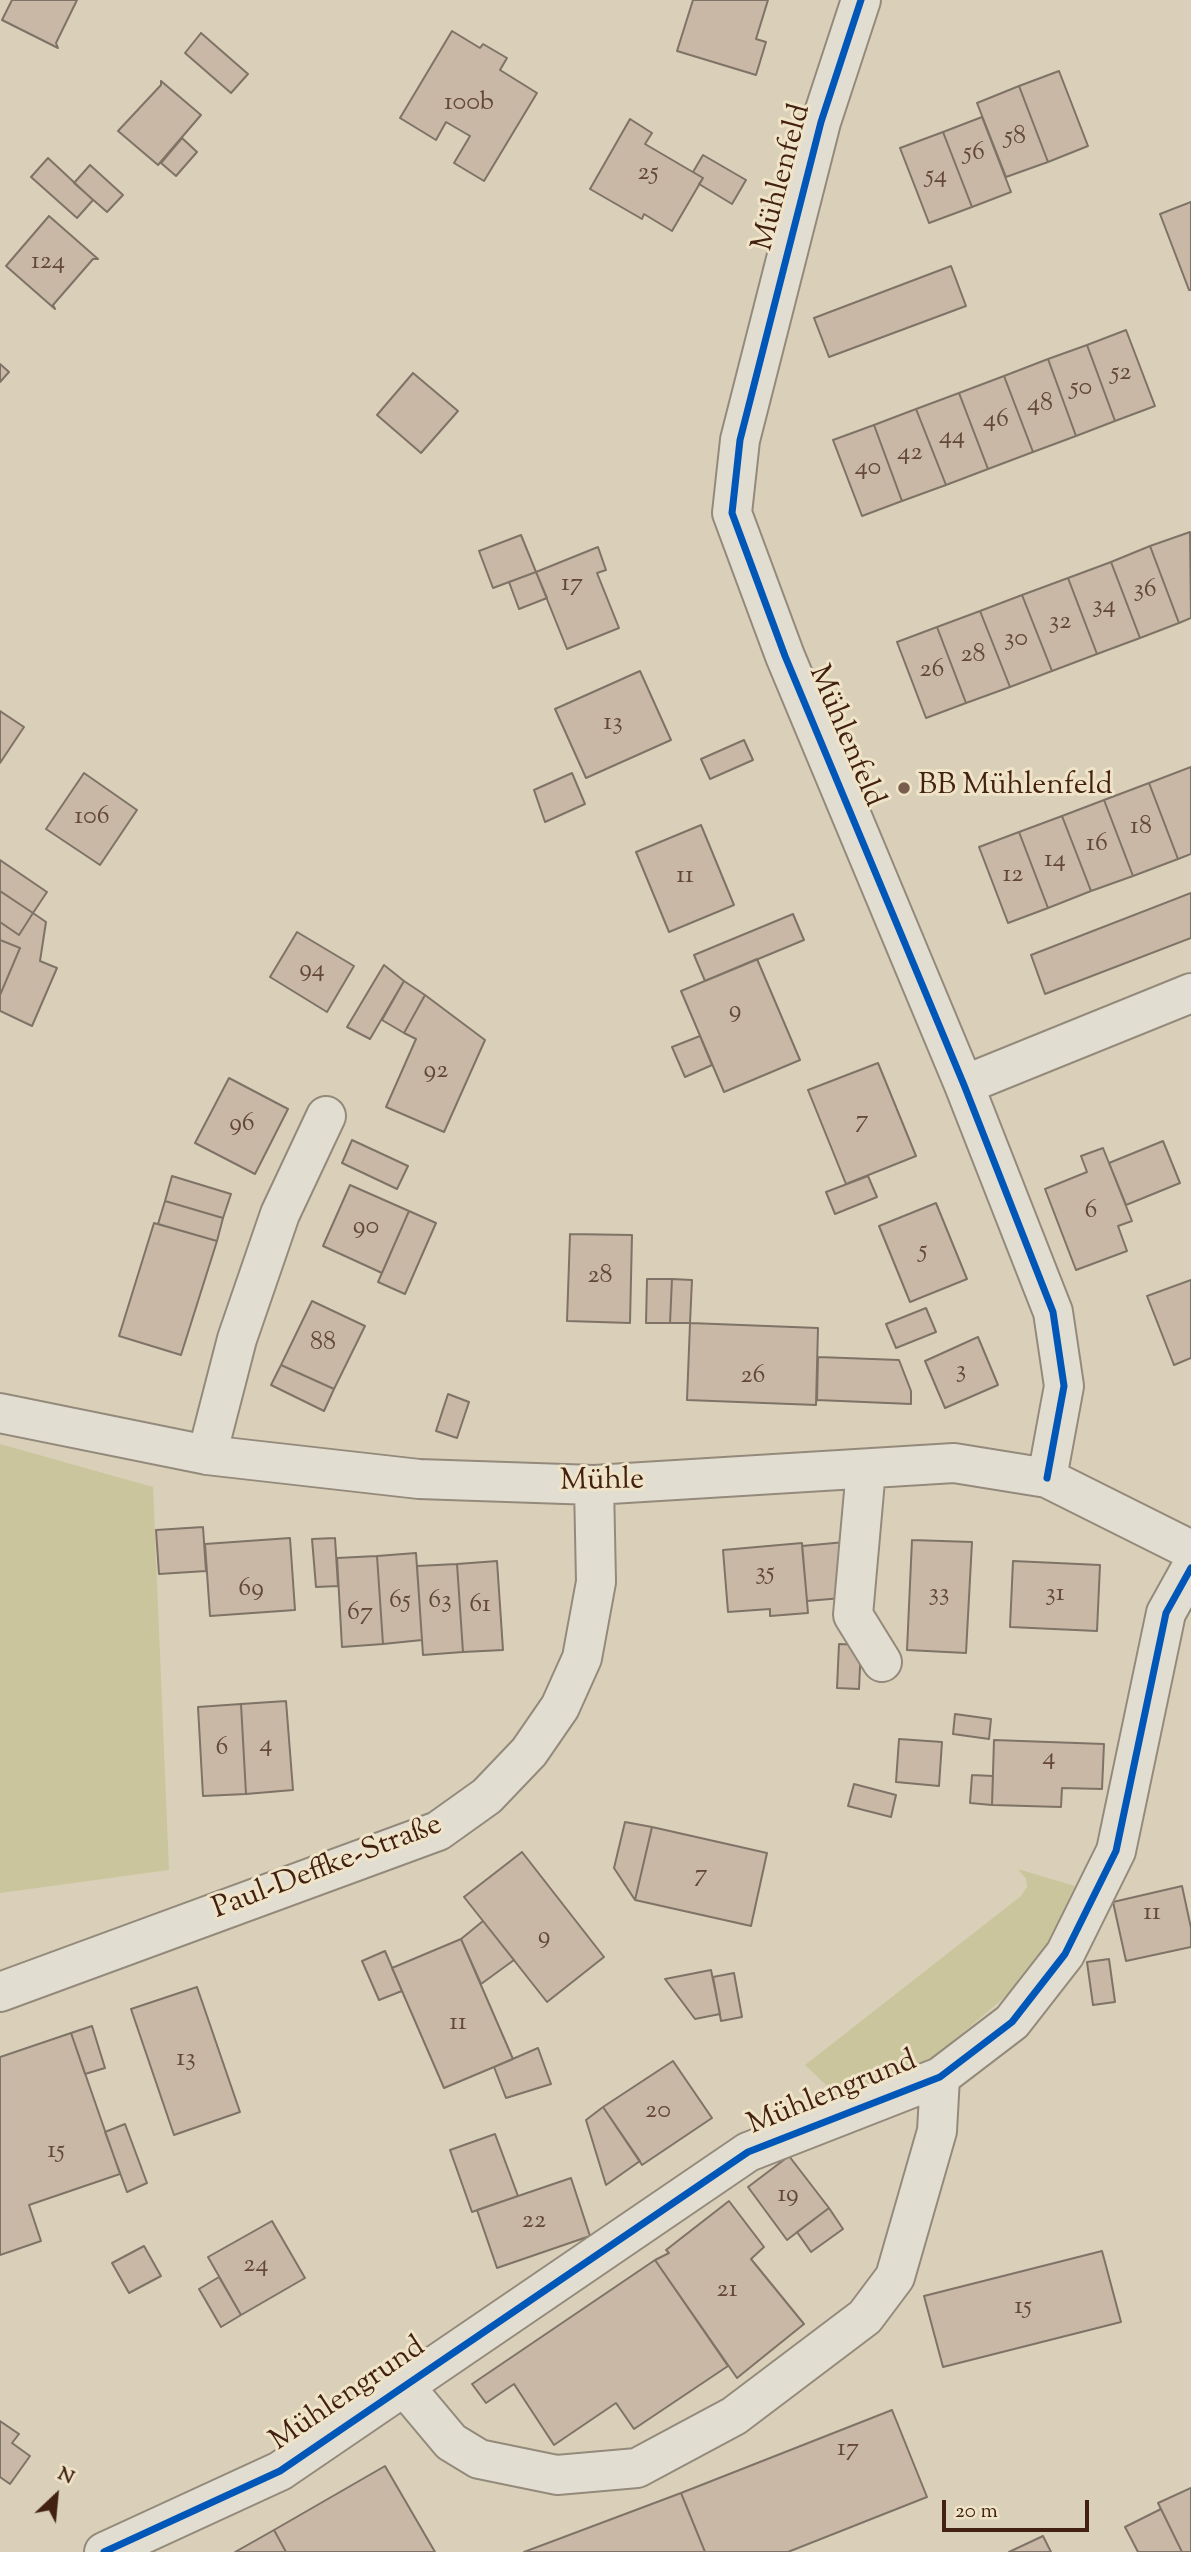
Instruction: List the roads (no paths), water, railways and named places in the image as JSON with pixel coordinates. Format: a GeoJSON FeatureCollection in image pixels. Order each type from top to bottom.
{"type":"FeatureCollection","features":[{"type":"Feature","properties":{"kind":"street","name":"Mühlenfeld"},"geometry":{"type":"LineString","coordinates":[[861,0],[821,122],[740,440],[732,513],[785,656],[964,1085],[1053,1312],[1064,1386],[1047,1478]]}},
{"type":"Feature","properties":{"kind":"street"},"geometry":{"type":"LineString","coordinates":[[964,1085],[1191,993]]}},
{"type":"Feature","properties":{"kind":"street"},"geometry":{"type":"LineString","coordinates":[[207,1455],[237,1339],[280,1214],[326,1116]]}},
{"type":"Feature","properties":{"kind":"street","name":"Mühle"},"geometry":{"type":"LineString","coordinates":[[0,1413],[207,1455],[419,1479],[594,1485],[954,1463],[1047,1478],[1191,1550]]}},
{"type":"Feature","properties":{"kind":"street"},"geometry":{"type":"LineString","coordinates":[[866,1469],[853,1615],[882,1662]]}},
{"type":"Feature","properties":{"kind":"street","name":"Paul-Deffke-Straße"},"geometry":{"type":"LineString","coordinates":[[0,1992],[438,1831],[487,1796],[530,1752],[560,1707],[582,1658],[596,1582],[594,1485]]}},
{"type":"Feature","properties":{"kind":"street","name":"Mühlengrund"},"geometry":{"type":"LineString","coordinates":[[104,2552],[280,2471],[748,2152],[940,2077],[1012,2022],[1065,1954],[1116,1850],[1166,1614],[1191,1568]]}},
{"type":"Feature","properties":{"kind":"street"},"geometry":{"type":"LineString","coordinates":[[404,2386],[451,2442],[479,2459],[556,2475],[637,2468],[734,2416],[865,2317],[895,2277],[937,2131],[940,2077]]}},
{"type":"Feature","properties":{"kind":"place","name":"BB Mühlenfeld"},"geometry":{"type":"Point","coordinates":[904,788]}}]}
